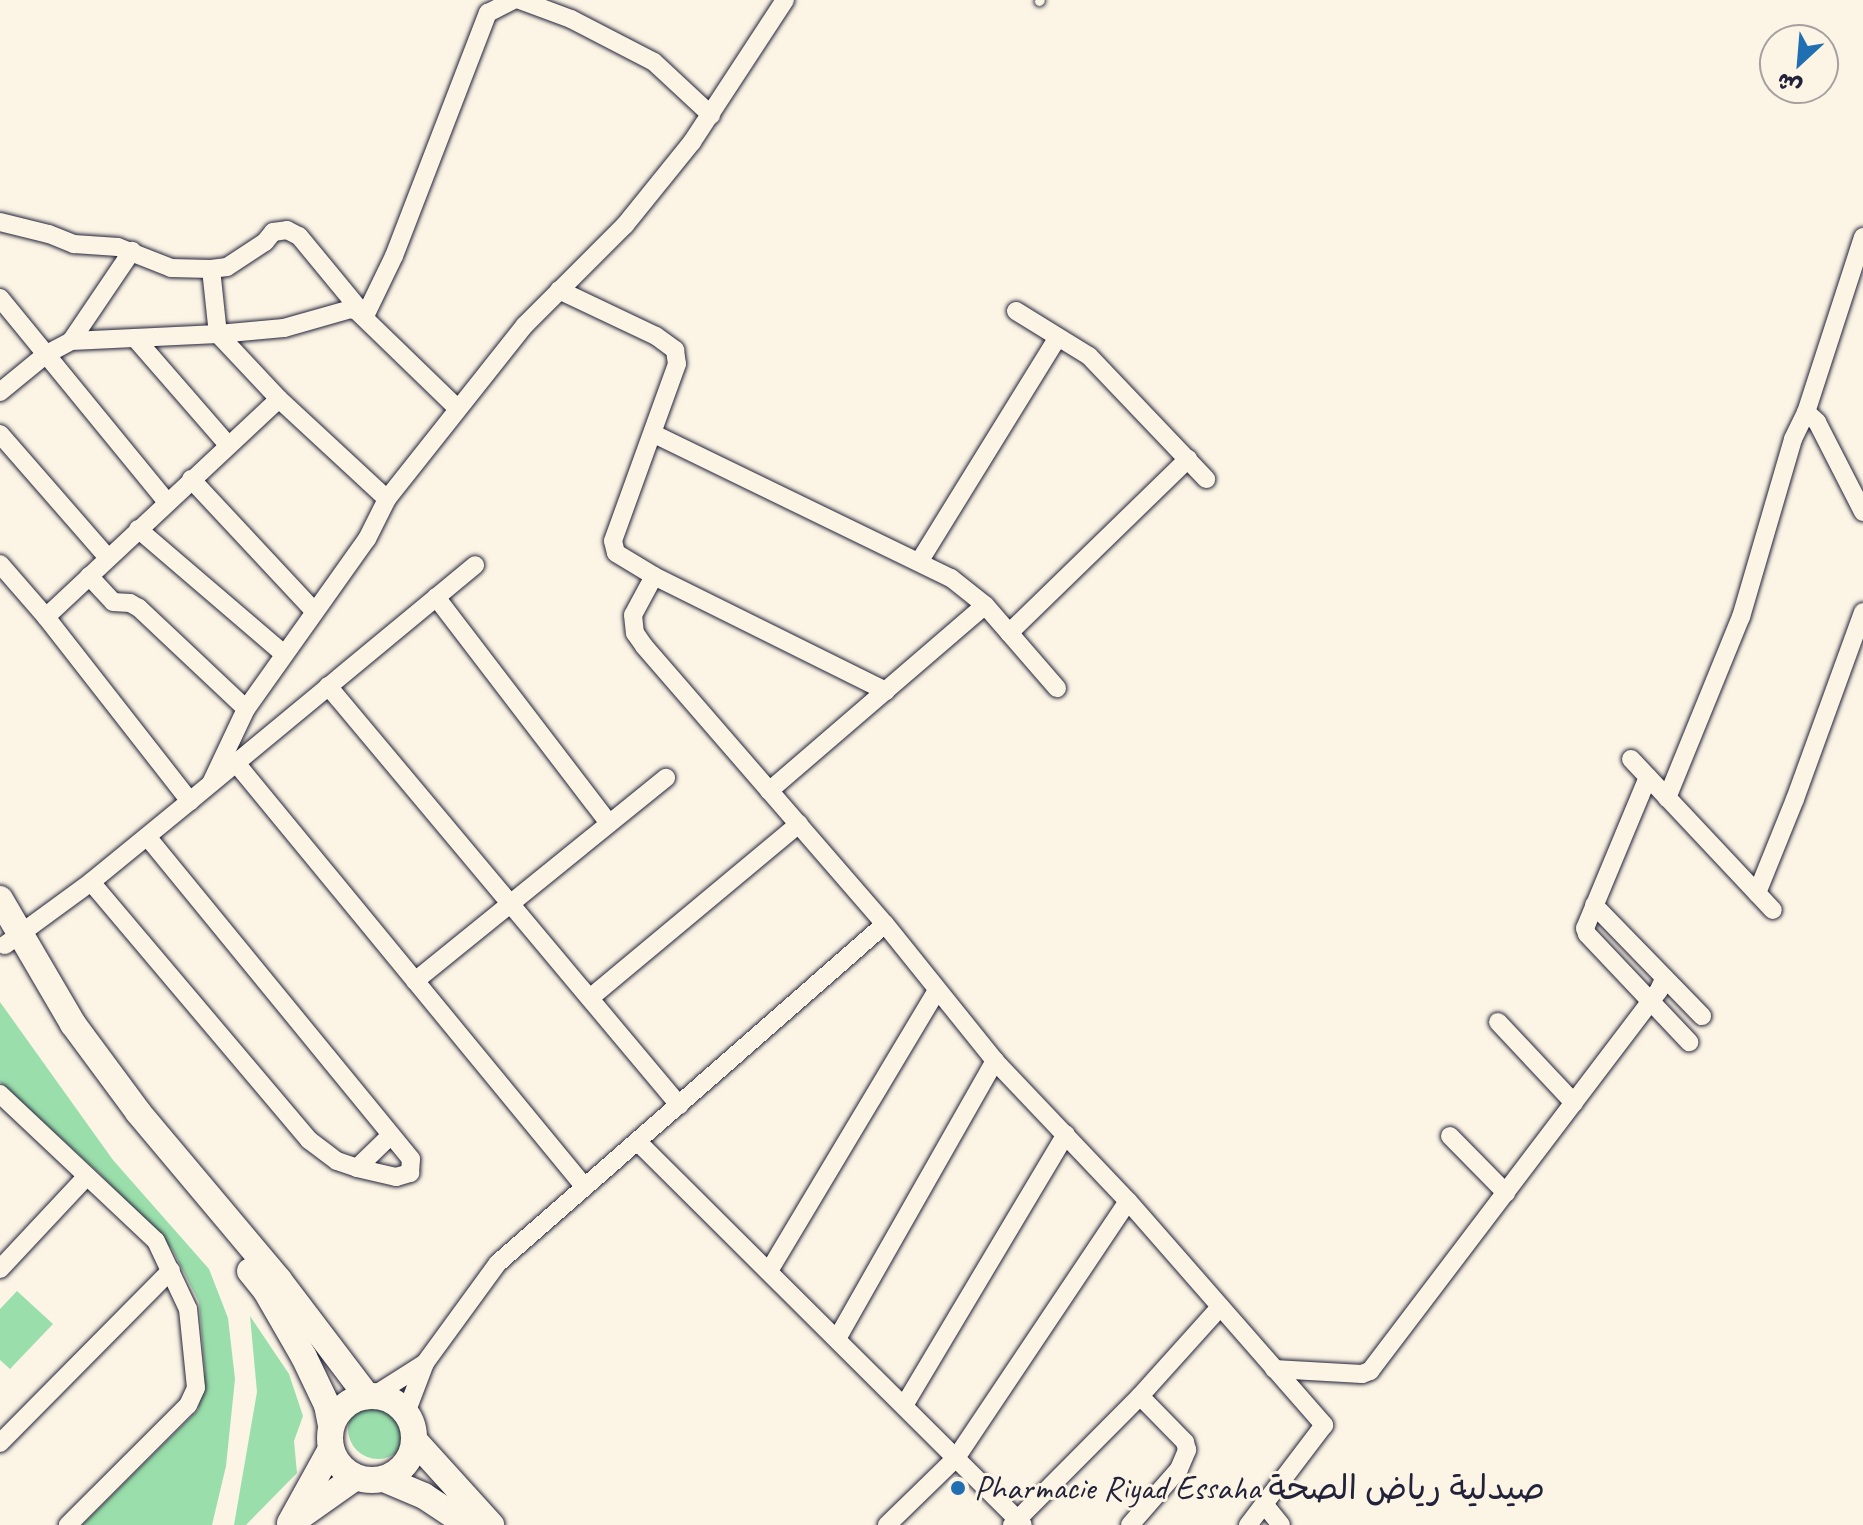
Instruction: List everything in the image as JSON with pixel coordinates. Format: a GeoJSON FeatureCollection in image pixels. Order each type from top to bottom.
{"type":"FeatureCollection","features":[{"type":"Feature","properties":{"kind":"main road"},"geometry":{"type":"LineString","coordinates":[[0,899],[8,939],[24,980],[127,1125],[266,1291],[327,1405],[331,1438],[345,1470],[356,1477],[384,1479],[424,1496],[468,1525]]}},
{"type":"Feature","properties":{"kind":"main road"},"geometry":{"type":"LineString","coordinates":[[8,939],[138,1112],[279,1280],[370,1396]]}},
{"type":"Feature","properties":{"kind":"main road"},"geometry":{"type":"LineString","coordinates":[[289,1524],[331,1438],[339,1412],[352,1401],[370,1396],[396,1404],[406,1413],[414,1440],[491,1525]]}},
{"type":"Feature","properties":{"kind":"main road"},"geometry":{"type":"LineString","coordinates":[[384,1479],[405,1464],[414,1440]]}},
{"type":"Feature","properties":{"kind":"main road"},"geometry":{"type":"LineString","coordinates":[[289,1524],[356,1477]]}},
{"type":"Feature","properties":{"kind":"street"},"geometry":{"type":"LineString","coordinates":[[365,316],[394,256],[485,7],[517,0],[571,19],[654,62],[711,115]]}},
{"type":"Feature","properties":{"kind":"street"},"geometry":{"type":"LineString","coordinates":[[211,783],[246,709],[313,610],[367,539],[387,499],[525,325],[625,225],[711,115],[785,0]]}},
{"type":"Feature","properties":{"kind":"street"},"geometry":{"type":"LineString","coordinates":[[0,222],[74,244],[132,251],[171,268],[227,267],[273,232],[287,230],[299,236],[365,316],[457,408]]}},
{"type":"Feature","properties":{"kind":"street"},"geometry":{"type":"LineString","coordinates":[[1667,798],[1741,617],[1793,439],[1858,275],[1863,237]]}},
{"type":"Feature","properties":{"kind":"street"},"geometry":{"type":"LineString","coordinates":[[71,341],[132,251]]}},
{"type":"Feature","properties":{"kind":"street"},"geometry":{"type":"LineString","coordinates":[[211,269],[218,334],[279,399],[387,499]]}},
{"type":"Feature","properties":{"kind":"street"},"geometry":{"type":"LineString","coordinates":[[559,290],[656,336],[675,350],[677,364],[613,541],[616,553],[654,576],[886,691]]}},
{"type":"Feature","properties":{"kind":"street"},"geometry":{"type":"LineString","coordinates":[[0,298],[166,501]]}},
{"type":"Feature","properties":{"kind":"street"},"geometry":{"type":"LineString","coordinates":[[0,392],[45,355],[71,341],[284,328],[351,309],[365,316]]}},
{"type":"Feature","properties":{"kind":"street"},"geometry":{"type":"LineString","coordinates":[[1016,311],[1089,356],[1206,479]]}},
{"type":"Feature","properties":{"kind":"street"},"geometry":{"type":"LineString","coordinates":[[919,562],[1058,337]]}},
{"type":"Feature","properties":{"kind":"street"},"geometry":{"type":"LineString","coordinates":[[135,338],[228,445]]}},
{"type":"Feature","properties":{"kind":"street"},"geometry":{"type":"LineString","coordinates":[[46,617],[166,501],[279,399]]}},
{"type":"Feature","properties":{"kind":"street"},"geometry":{"type":"LineString","coordinates":[[1806,412],[1817,422],[1863,512]]}},
{"type":"Feature","properties":{"kind":"street"},"geometry":{"type":"LineString","coordinates":[[0,434],[108,558]]}},
{"type":"Feature","properties":{"kind":"street"},"geometry":{"type":"LineString","coordinates":[[654,434],[951,578],[985,605],[1057,688]]}},
{"type":"Feature","properties":{"kind":"street"},"geometry":{"type":"LineString","coordinates":[[1009,633],[1188,459]]}},
{"type":"Feature","properties":{"kind":"street"},"geometry":{"type":"LineString","coordinates":[[191,479],[313,610]]}},
{"type":"Feature","properties":{"kind":"street"},"geometry":{"type":"LineString","coordinates":[[138,529],[284,654]]}},
{"type":"Feature","properties":{"kind":"street"},"geometry":{"type":"LineString","coordinates":[[0,564],[46,617],[190,801]]}},
{"type":"Feature","properties":{"kind":"street"},"geometry":{"type":"LineString","coordinates":[[8,939],[91,882],[475,565]]}},
{"type":"Feature","properties":{"kind":"street"},"geometry":{"type":"LineString","coordinates":[[89,576],[113,602],[130,603],[139,608],[246,709]]}},
{"type":"Feature","properties":{"kind":"street"},"geometry":{"type":"LineString","coordinates":[[654,576],[633,615],[635,633],[885,924],[995,1061],[1128,1201],[1324,1425],[1248,1525]]}},
{"type":"Feature","properties":{"kind":"street"},"geometry":{"type":"LineString","coordinates":[[436,597],[609,823]]}},
{"type":"Feature","properties":{"kind":"street"},"geometry":{"type":"LineString","coordinates":[[769,791],[985,605]]}},
{"type":"Feature","properties":{"kind":"street"},"geometry":{"type":"LineString","coordinates":[[1757,893],[1863,612]]}},
{"type":"Feature","properties":{"kind":"street"},"geometry":{"type":"LineString","coordinates":[[328,686],[679,1105]]}},
{"type":"Feature","properties":{"kind":"street"},"geometry":{"type":"LineString","coordinates":[[1631,759],[1773,910]]}},
{"type":"Feature","properties":{"kind":"street"},"geometry":{"type":"LineString","coordinates":[[236,763],[584,1186]]}},
{"type":"Feature","properties":{"kind":"street"},"geometry":{"type":"LineString","coordinates":[[1648,777],[1585,928],[1587,934],[1649,1002],[1689,1042]]}},
{"type":"Feature","properties":{"kind":"street"},"geometry":{"type":"LineString","coordinates":[[415,981],[666,778]]}},
{"type":"Feature","properties":{"kind":"street"},"geometry":{"type":"LineString","coordinates":[[590,998],[799,824]]}},
{"type":"Feature","properties":{"kind":"street"},"geometry":{"type":"LineString","coordinates":[[91,882],[309,1140],[337,1161],[357,1168],[396,1177],[410,1173],[411,1159],[147,837]]}},
{"type":"Feature","properties":{"kind":"street"},"geometry":{"type":"LineString","coordinates":[[1594,905],[1702,1016]]}},
{"type":"Feature","properties":{"kind":"street"},"geometry":{"type":"LineString","coordinates":[[406,1413],[425,1363],[488,1273],[885,924]]}},
{"type":"Feature","properties":{"kind":"street"},"geometry":{"type":"LineString","coordinates":[[1274,1369],[1362,1374],[1370,1371],[1664,979]]}},
{"type":"Feature","properties":{"kind":"street"},"geometry":{"type":"LineString","coordinates":[[769,1271],[937,990]]}},
{"type":"Feature","properties":{"kind":"street"},"geometry":{"type":"LineString","coordinates":[[1498,1022],[1574,1103]]}},
{"type":"Feature","properties":{"kind":"street"},"geometry":{"type":"LineString","coordinates":[[838,1337],[995,1061]]}},
{"type":"Feature","properties":{"kind":"street"},"geometry":{"type":"LineString","coordinates":[[3,1104],[156,1241],[188,1309],[196,1388],[188,1405],[68,1525]]}},
{"type":"Feature","properties":{"kind":"street"},"geometry":{"type":"LineString","coordinates":[[905,1404],[1066,1134]]}},
{"type":"Feature","properties":{"kind":"street"},"geometry":{"type":"LineString","coordinates":[[357,1168],[391,1135]]}},
{"type":"Feature","properties":{"kind":"street"},"geometry":{"type":"LineString","coordinates":[[1450,1136],[1506,1193]]}},
{"type":"Feature","properties":{"kind":"street"},"geometry":{"type":"LineString","coordinates":[[637,1141],[905,1404],[1017,1523],[1140,1396],[1220,1307]]}},
{"type":"Feature","properties":{"kind":"street"},"geometry":{"type":"LineString","coordinates":[[0,1269],[87,1176]]}},
{"type":"Feature","properties":{"kind":"street"},"geometry":{"type":"LineString","coordinates":[[887,1525],[956,1458],[1128,1201]]}},
{"type":"Feature","properties":{"kind":"street"},"geometry":{"type":"LineString","coordinates":[[0,1443],[171,1270]]}},
{"type":"Feature","properties":{"kind":"street"},"geometry":{"type":"LineString","coordinates":[[370,1396],[425,1363]]}},
{"type":"Feature","properties":{"kind":"street"},"geometry":{"type":"LineString","coordinates":[[1130,1525],[1179,1469],[1187,1450],[1185,1442],[1140,1396]]}},
{"type":"Feature","properties":{"kind":"street"},"geometry":{"type":"LineString","coordinates":[[1264,1504],[1281,1525]]}},
{"type":"Feature","properties":{"kind":"green space"},"geometry":{"type":"Polygon","coordinates":[[[0,1002],[113,1160],[209,1269],[228,1318],[235,1379],[226,1466],[212,1525],[82,1525],[198,1410],[205,1372],[199,1302],[172,1249],[99,1173],[0,1082],[0,1002]]]}},
{"type":"Feature","properties":{"kind":"green space"},"geometry":{"type":"Polygon","coordinates":[[[17,1291],[53,1324],[10,1369],[0,1360],[0,1309],[17,1291]]]}},
{"type":"Feature","properties":{"kind":"green space"},"geometry":{"type":"Polygon","coordinates":[[[250,1316],[289,1374],[303,1416],[294,1441],[297,1473],[246,1525],[234,1525],[257,1392],[250,1316]]]}},
{"type":"Feature","properties":{"kind":"green space"},"geometry":{"type":"Polygon","coordinates":[[[378,1399],[389,1401],[399,1408],[406,1418],[406,1440],[399,1450],[389,1457],[378,1459],[367,1457],[357,1450],[350,1440],[348,1429],[350,1418],[357,1408],[367,1401],[378,1399]]]}},
{"type":"Feature","properties":{"kind":"place","name":"Pharmacie Riyad Essaha صيدلية رياض الصحة"},"geometry":{"type":"Point","coordinates":[958,1488]}}]}
